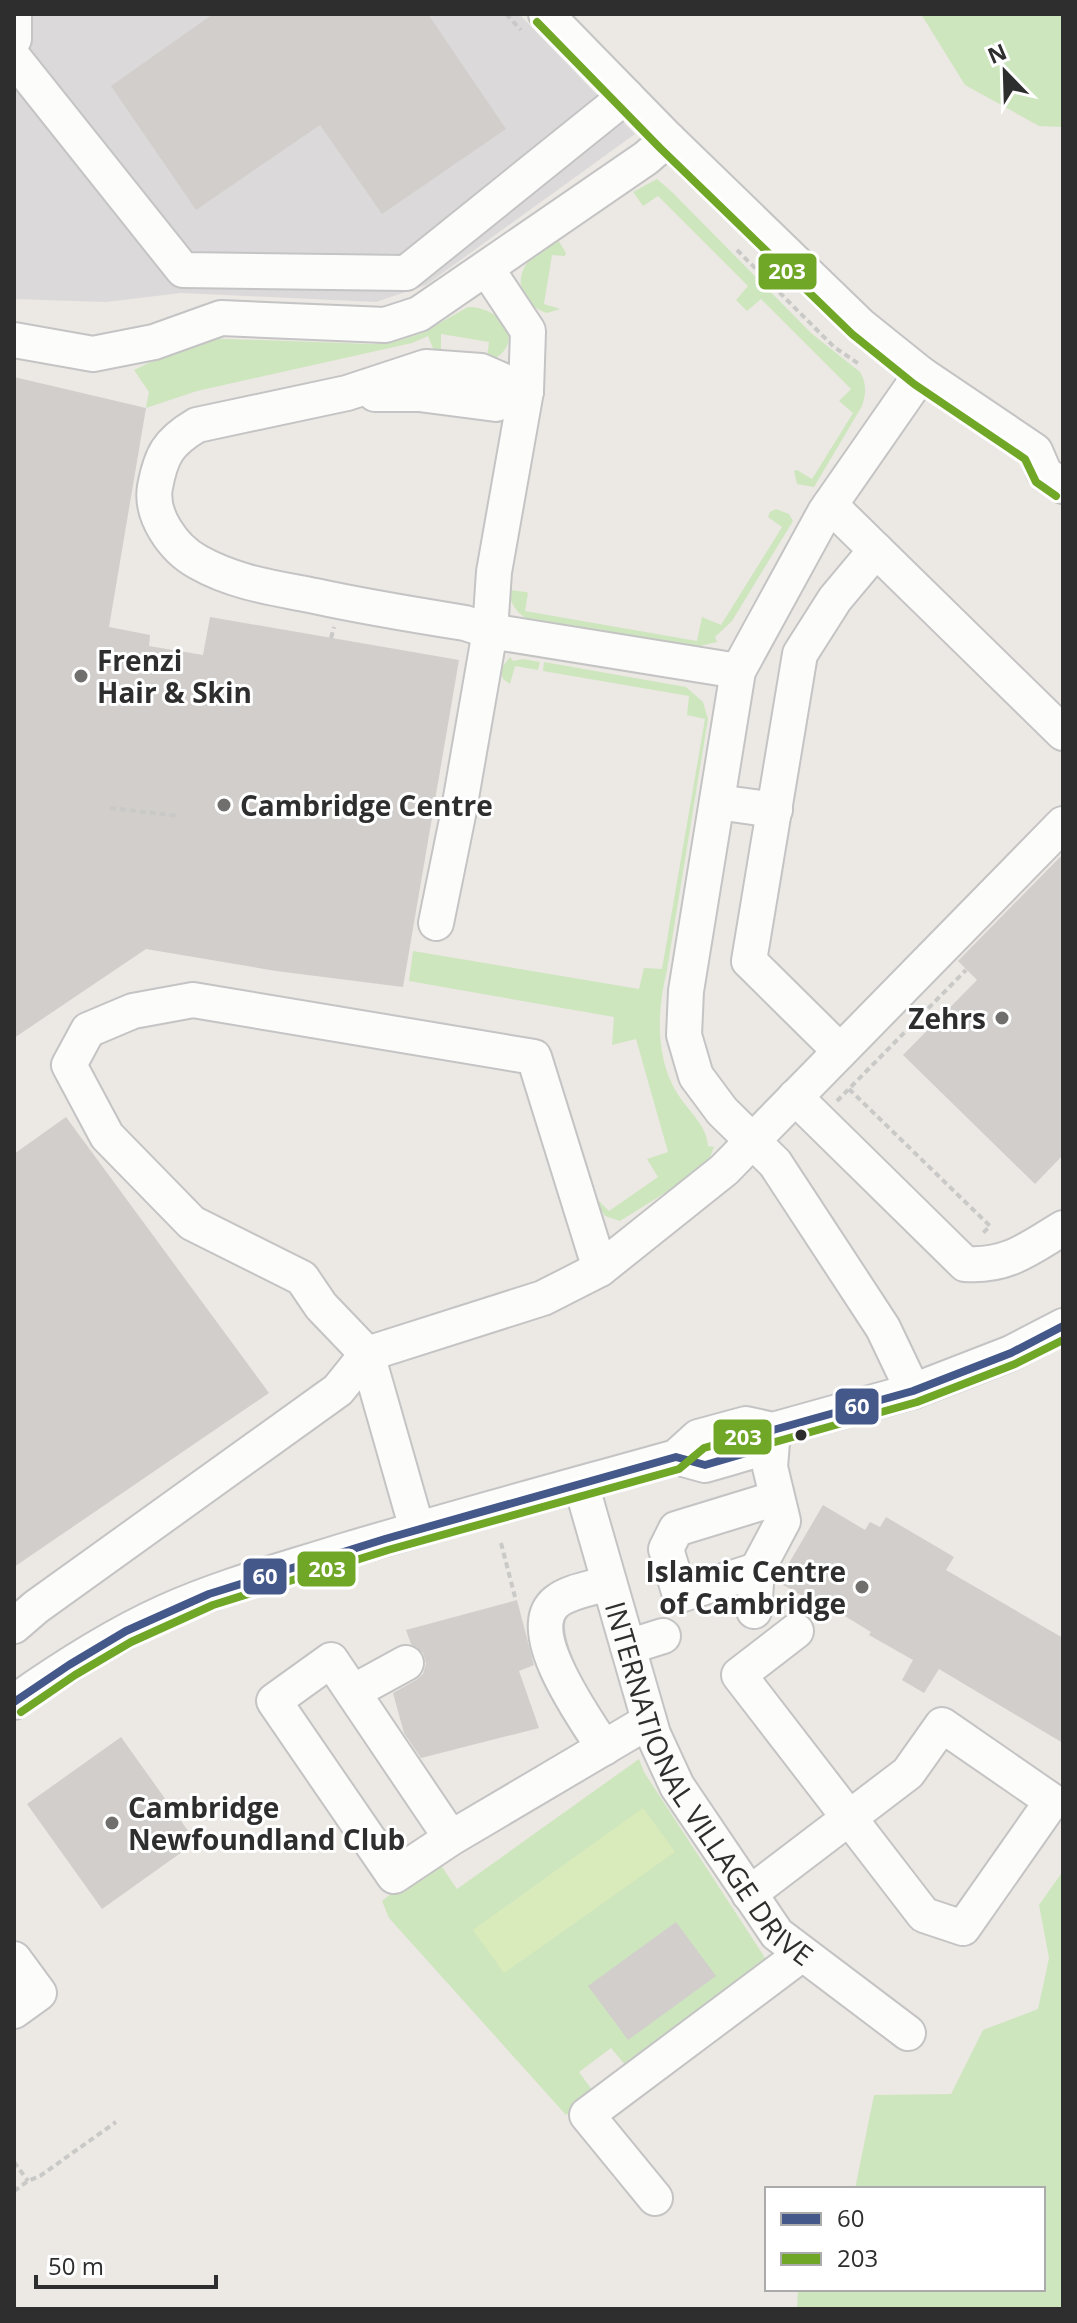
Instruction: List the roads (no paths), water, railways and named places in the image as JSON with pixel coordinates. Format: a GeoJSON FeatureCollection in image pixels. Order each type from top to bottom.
{"type":"FeatureCollection","features":[{"type":"Feature","properties":{"kind":"street"},"geometry":{"type":"LineString","coordinates":[[14,14],[14,39]]}},
{"type":"Feature","properties":{"kind":"street"},"geometry":{"type":"LineString","coordinates":[[546,14],[668,139],[860,325],[921,374],[1049,450],[1045,474],[1063,486]]}},
{"type":"Feature","properties":{"kind":"street"},"geometry":{"type":"LineString","coordinates":[[14,58],[183,270],[406,273],[626,96]]}},
{"type":"Feature","properties":{"kind":"street"},"geometry":{"type":"LineString","coordinates":[[14,340],[93,354],[154,342],[221,318],[385,325],[419,314],[646,158],[668,139]]}},
{"type":"Feature","properties":{"kind":"street"},"geometry":{"type":"LineString","coordinates":[[436,923],[490,631],[494,572],[526,391],[528,331],[487,269]]}},
{"type":"Feature","properties":{"kind":"street"},"geometry":{"type":"LineString","coordinates":[[302,322],[305,272]]}},
{"type":"Feature","properties":{"kind":"street"},"geometry":{"type":"LineString","coordinates":[[526,391],[481,371],[426,367],[347,393],[197,425],[179,436],[164,453],[154,495],[158,517],[173,540],[196,562],[254,585],[465,623],[490,631],[738,671]]}},
{"type":"Feature","properties":{"kind":"street"},"geometry":{"type":"LineString","coordinates":[[913,1391],[875,1315],[775,1163],[722,1111],[696,1076],[684,1035],[686,991],[738,671],[830,505],[921,374]]}},
{"type":"Feature","properties":{"kind":"street"},"geometry":{"type":"LineString","coordinates":[[830,505],[1063,733]]}},
{"type":"Feature","properties":{"kind":"street"},"geometry":{"type":"LineString","coordinates":[[840,1051],[749,961],[800,654],[835,599],[876,550]]}},
{"type":"Feature","properties":{"kind":"street"},"geometry":{"type":"LineString","coordinates":[[717,802],[775,810]]}},
{"type":"Feature","properties":{"kind":"street"},"geometry":{"type":"LineString","coordinates":[[14,1626],[36,1607],[338,1390],[367,1354],[543,1298],[600,1269],[724,1170],[1063,824]]}},
{"type":"Feature","properties":{"kind":"street"},"geometry":{"type":"LineString","coordinates":[[417,1529],[367,1354],[321,1306],[302,1278],[192,1223],[107,1136],[69,1065],[88,1030],[133,1011],[193,1000],[534,1057],[600,1269]]}},
{"type":"Feature","properties":{"kind":"street"},"geometry":{"type":"LineString","coordinates":[[795,1097],[965,1264],[987,1266],[1008,1261],[1063,1228]]}},
{"type":"Feature","properties":{"kind":"street"},"geometry":{"type":"LineString","coordinates":[[14,1702],[57,1671],[112,1639],[165,1612],[236,1584],[417,1529],[676,1457],[705,1465],[753,1451],[773,1430],[913,1391],[1011,1353],[1063,1326]]}},
{"type":"Feature","properties":{"kind":"street"},"geometry":{"type":"LineString","coordinates":[[754,1611],[757,1570],[783,1521],[770,1467],[773,1430]]}},
{"type":"Feature","properties":{"kind":"street","name":"INTERNATIONAL VILLAGE DRIVE"},"geometry":{"type":"LineString","coordinates":[[581,1484],[649,1721],[677,1786],[777,1934],[908,2033]]}},
{"type":"Feature","properties":{"kind":"street"},"geometry":{"type":"LineString","coordinates":[[757,1570],[680,1595],[666,1549],[676,1529],[777,1498]]}},
{"type":"Feature","properties":{"kind":"street"},"geometry":{"type":"LineString","coordinates":[[604,1748],[570,1694],[553,1659],[546,1632],[548,1613],[557,1601],[609,1583]]}},
{"type":"Feature","properties":{"kind":"street"},"geometry":{"type":"LineString","coordinates":[[749,1894],[849,1818],[908,1773],[942,1725],[1052,1801],[963,1928],[924,1915],[849,1818],[739,1675],[796,1631]]}},
{"type":"Feature","properties":{"kind":"street"},"geometry":{"type":"LineString","coordinates":[[628,1647],[663,1636]]}},
{"type":"Feature","properties":{"kind":"street"},"geometry":{"type":"LineString","coordinates":[[451,1838],[331,1660],[274,1701],[394,1876],[451,1838],[649,1721]]}},
{"type":"Feature","properties":{"kind":"street"},"geometry":{"type":"LineString","coordinates":[[353,1692],[406,1663]]}},
{"type":"Feature","properties":{"kind":"street"},"geometry":{"type":"LineString","coordinates":[[655,2198],[587,2115],[802,1954]]}},
{"type":"Feature","properties":{"kind":"street"},"geometry":{"type":"LineString","coordinates":[[14,1959],[39,1993],[14,2011]]}},
{"type":"Feature","properties":{"kind":"place","name":"Frenzi Hair & Skin"},"geometry":{"type":"Point","coordinates":[81,676]}},
{"type":"Feature","properties":{"kind":"place","name":"Cambridge Centre"},"geometry":{"type":"Point","coordinates":[224,805]}},
{"type":"Feature","properties":{"kind":"place","name":"Zehrs"},"geometry":{"type":"Point","coordinates":[1002,1018]}},
{"type":"Feature","properties":{"kind":"place","name":"Islamic Centre of Cambridge"},"geometry":{"type":"Point","coordinates":[862,1587]}},
{"type":"Feature","properties":{"kind":"place","name":"Cambridge Newfoundland Club"},"geometry":{"type":"Point","coordinates":[112,1823]}}]}
